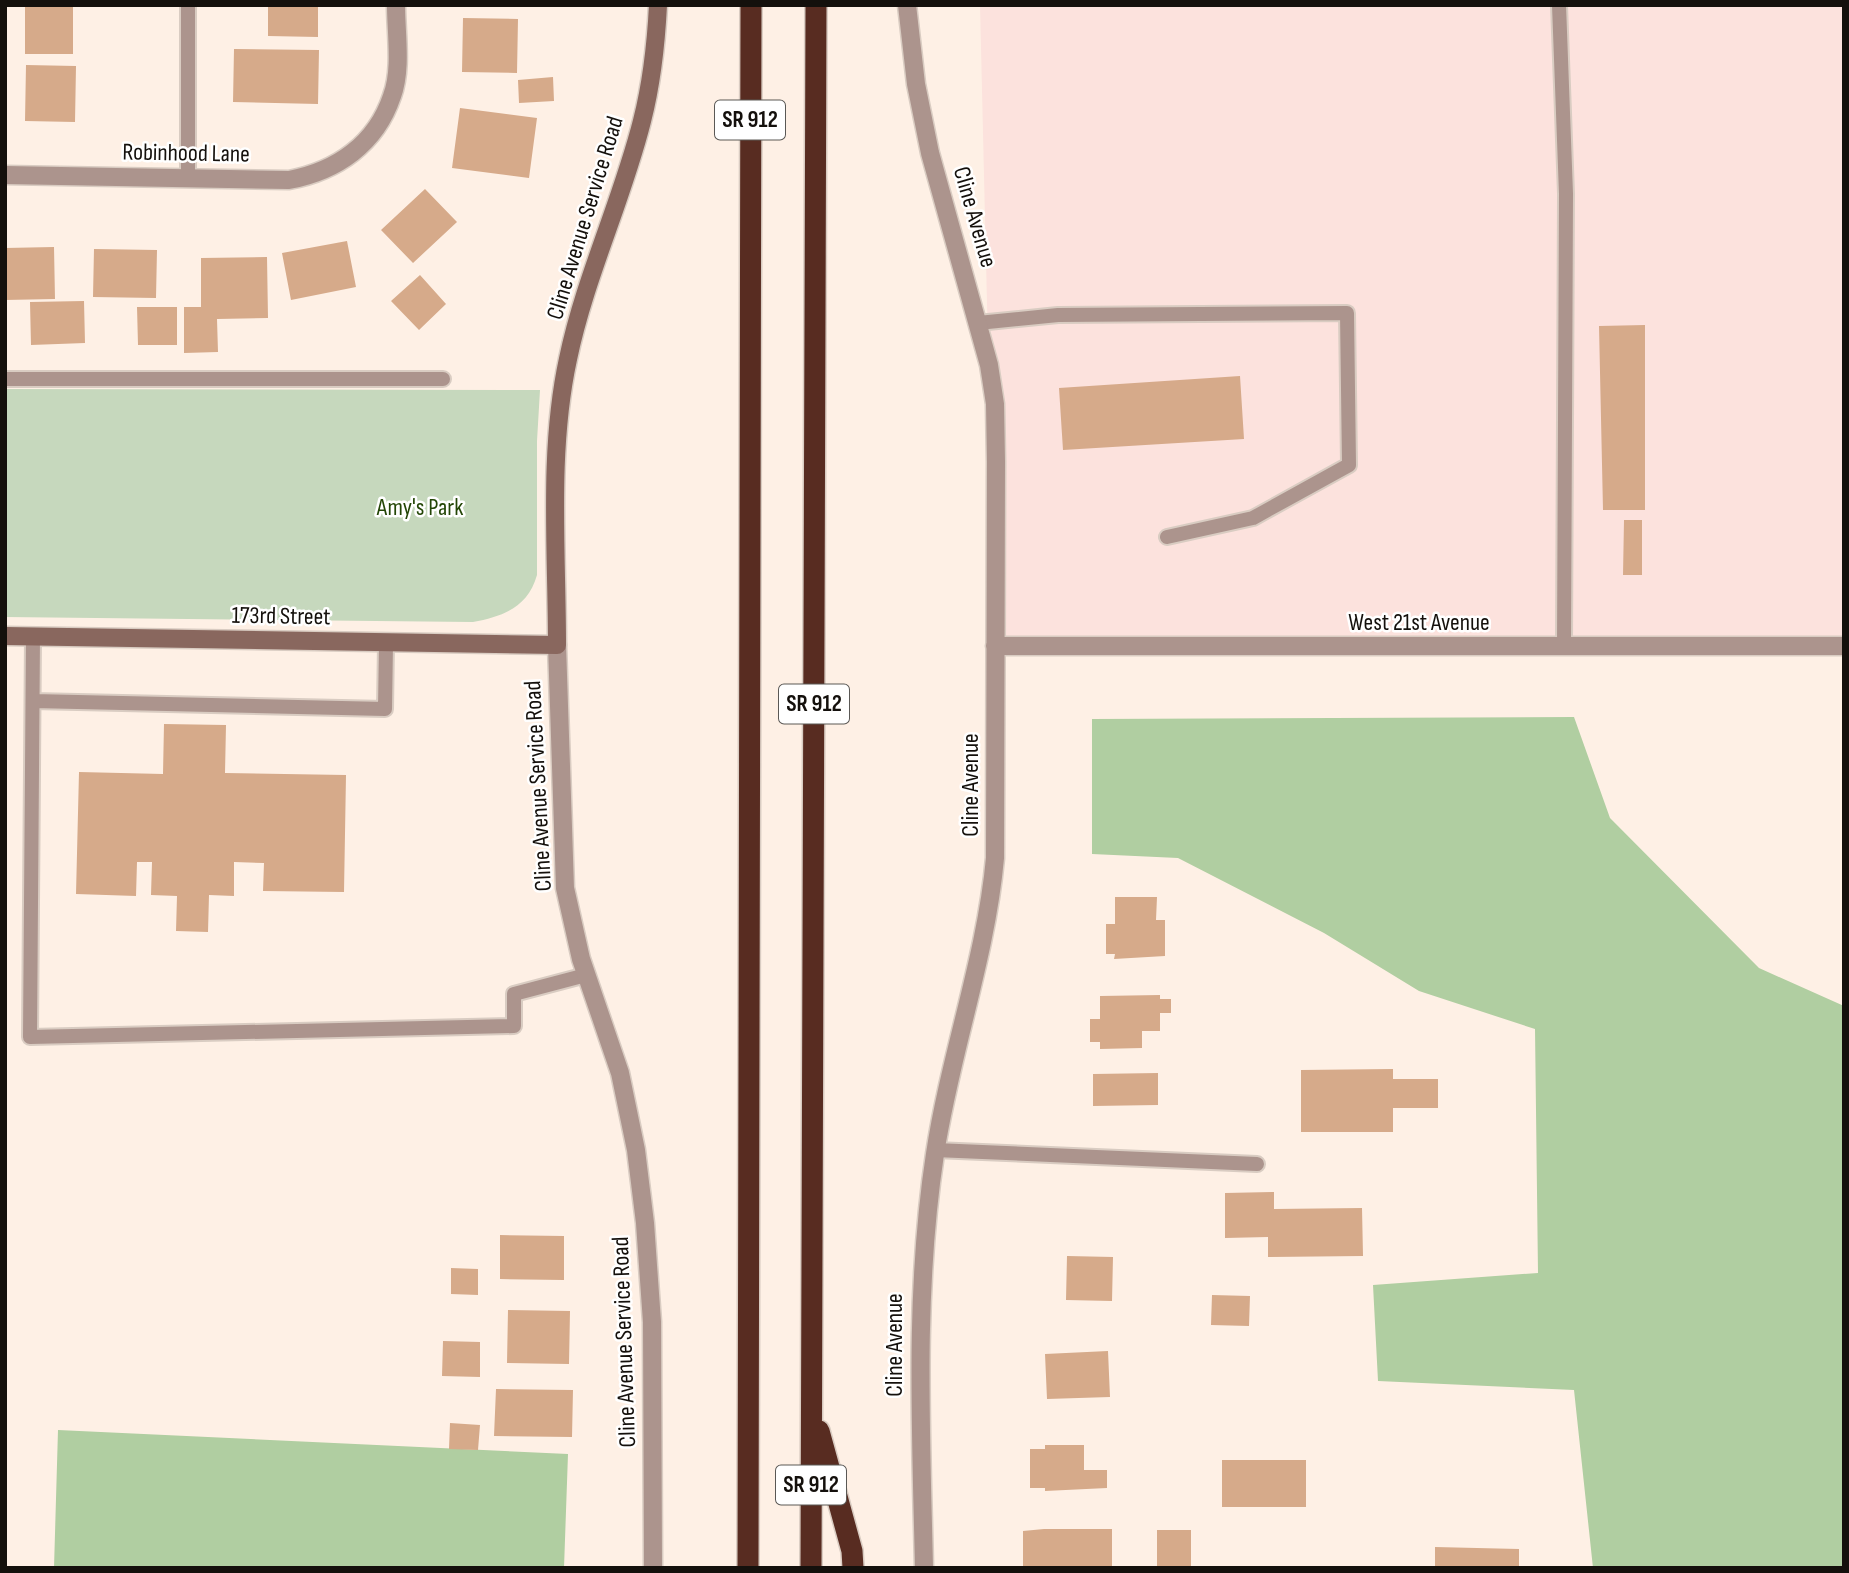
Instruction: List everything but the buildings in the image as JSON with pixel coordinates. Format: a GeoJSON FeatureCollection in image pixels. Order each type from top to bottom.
{"type":"FeatureCollection","features":[{"type":"Feature","properties":{"kind":"highway","name":"SR 912"},"geometry":{"type":"LineString","coordinates":[[748,1568],[751,5]]}},
{"type":"Feature","properties":{"kind":"highway","name":"SR 912"},"geometry":{"type":"LineString","coordinates":[[811,1568],[816,5]]}},
{"type":"Feature","properties":{"kind":"highway"},"geometry":{"type":"LineString","coordinates":[[812,1402],[852,1552],[853,1568]]}},
{"type":"Feature","properties":{"kind":"street","name":"Robinhood Lane"},"geometry":{"type":"LineString","coordinates":[[5,175],[299,178],[318,175],[359,149],[378,126],[393,95],[397,66],[396,5]]}},
{"type":"Feature","properties":{"kind":"street","name":"Cline Avenue Service Road"},"geometry":{"type":"LineString","coordinates":[[653,1568],[652,1322],[645,1223],[636,1150],[620,1073],[586,975],[565,888],[557,645],[557,442],[567,360],[589,282],[642,122],[655,61],[658,5]]}},
{"type":"Feature","properties":{"kind":"street","name":"Cline Avenue"},"geometry":{"type":"LineString","coordinates":[[906,5],[916,84],[927,141],[978,323],[995,404],[997,773],[993,887],[935,1150],[923,1247],[919,1317],[924,1568]]}},
{"type":"Feature","properties":{"kind":"street","name":"173rd Street"},"geometry":{"type":"LineString","coordinates":[[5,636],[557,645]]}},
{"type":"Feature","properties":{"kind":"street","name":"West 21st Avenue"},"geometry":{"type":"LineString","coordinates":[[995,646],[1844,646]]}},
{"type":"Feature","properties":{"kind":"lane"},"geometry":{"type":"LineString","coordinates":[[188,5],[188,178]]}},
{"type":"Feature","properties":{"kind":"lane"},"geometry":{"type":"LineString","coordinates":[[1559,5],[1566,194],[1564,646]]}},
{"type":"Feature","properties":{"kind":"lane"},"geometry":{"type":"LineString","coordinates":[[978,323],[1058,316],[1347,313],[1349,465],[1253,518],[1167,537]]}},
{"type":"Feature","properties":{"kind":"lane"},"geometry":{"type":"LineString","coordinates":[[5,379],[443,379]]}},
{"type":"Feature","properties":{"kind":"lane"},"geometry":{"type":"LineString","coordinates":[[33,636],[30,1037],[514,1026],[514,994],[586,975]]}},
{"type":"Feature","properties":{"kind":"lane"},"geometry":{"type":"LineString","coordinates":[[33,701],[385,709],[386,642]]}},
{"type":"Feature","properties":{"kind":"lane"},"geometry":{"type":"LineString","coordinates":[[935,1150],[1257,1164]]}},
{"type":"Feature","properties":{"kind":"shaded area"},"geometry":{"type":"Polygon","coordinates":[[[980,5],[1844,5],[1844,644],[995,646],[980,5]]]}},
{"type":"Feature","properties":{"kind":"green space","name":"Amy's Park"},"geometry":{"type":"Polygon","coordinates":[[[5,389],[540,390],[537,441],[537,575],[528,595],[513,608],[495,617],[473,622],[5,617],[5,389]]]}},
{"type":"Feature","properties":{"kind":"green space"},"geometry":{"type":"Polygon","coordinates":[[[1574,717],[1610,818],[1759,968],[1844,1006],[1844,1568],[1593,1568],[1574,1390],[1378,1381],[1373,1285],[1538,1273],[1535,1029],[1419,991],[1324,933],[1178,858],[1092,854],[1092,719],[1574,717]]]}},
{"type":"Feature","properties":{"kind":"green space"},"geometry":{"type":"Polygon","coordinates":[[[58,1430],[568,1454],[564,1568],[54,1568],[58,1430]]]}}]}
